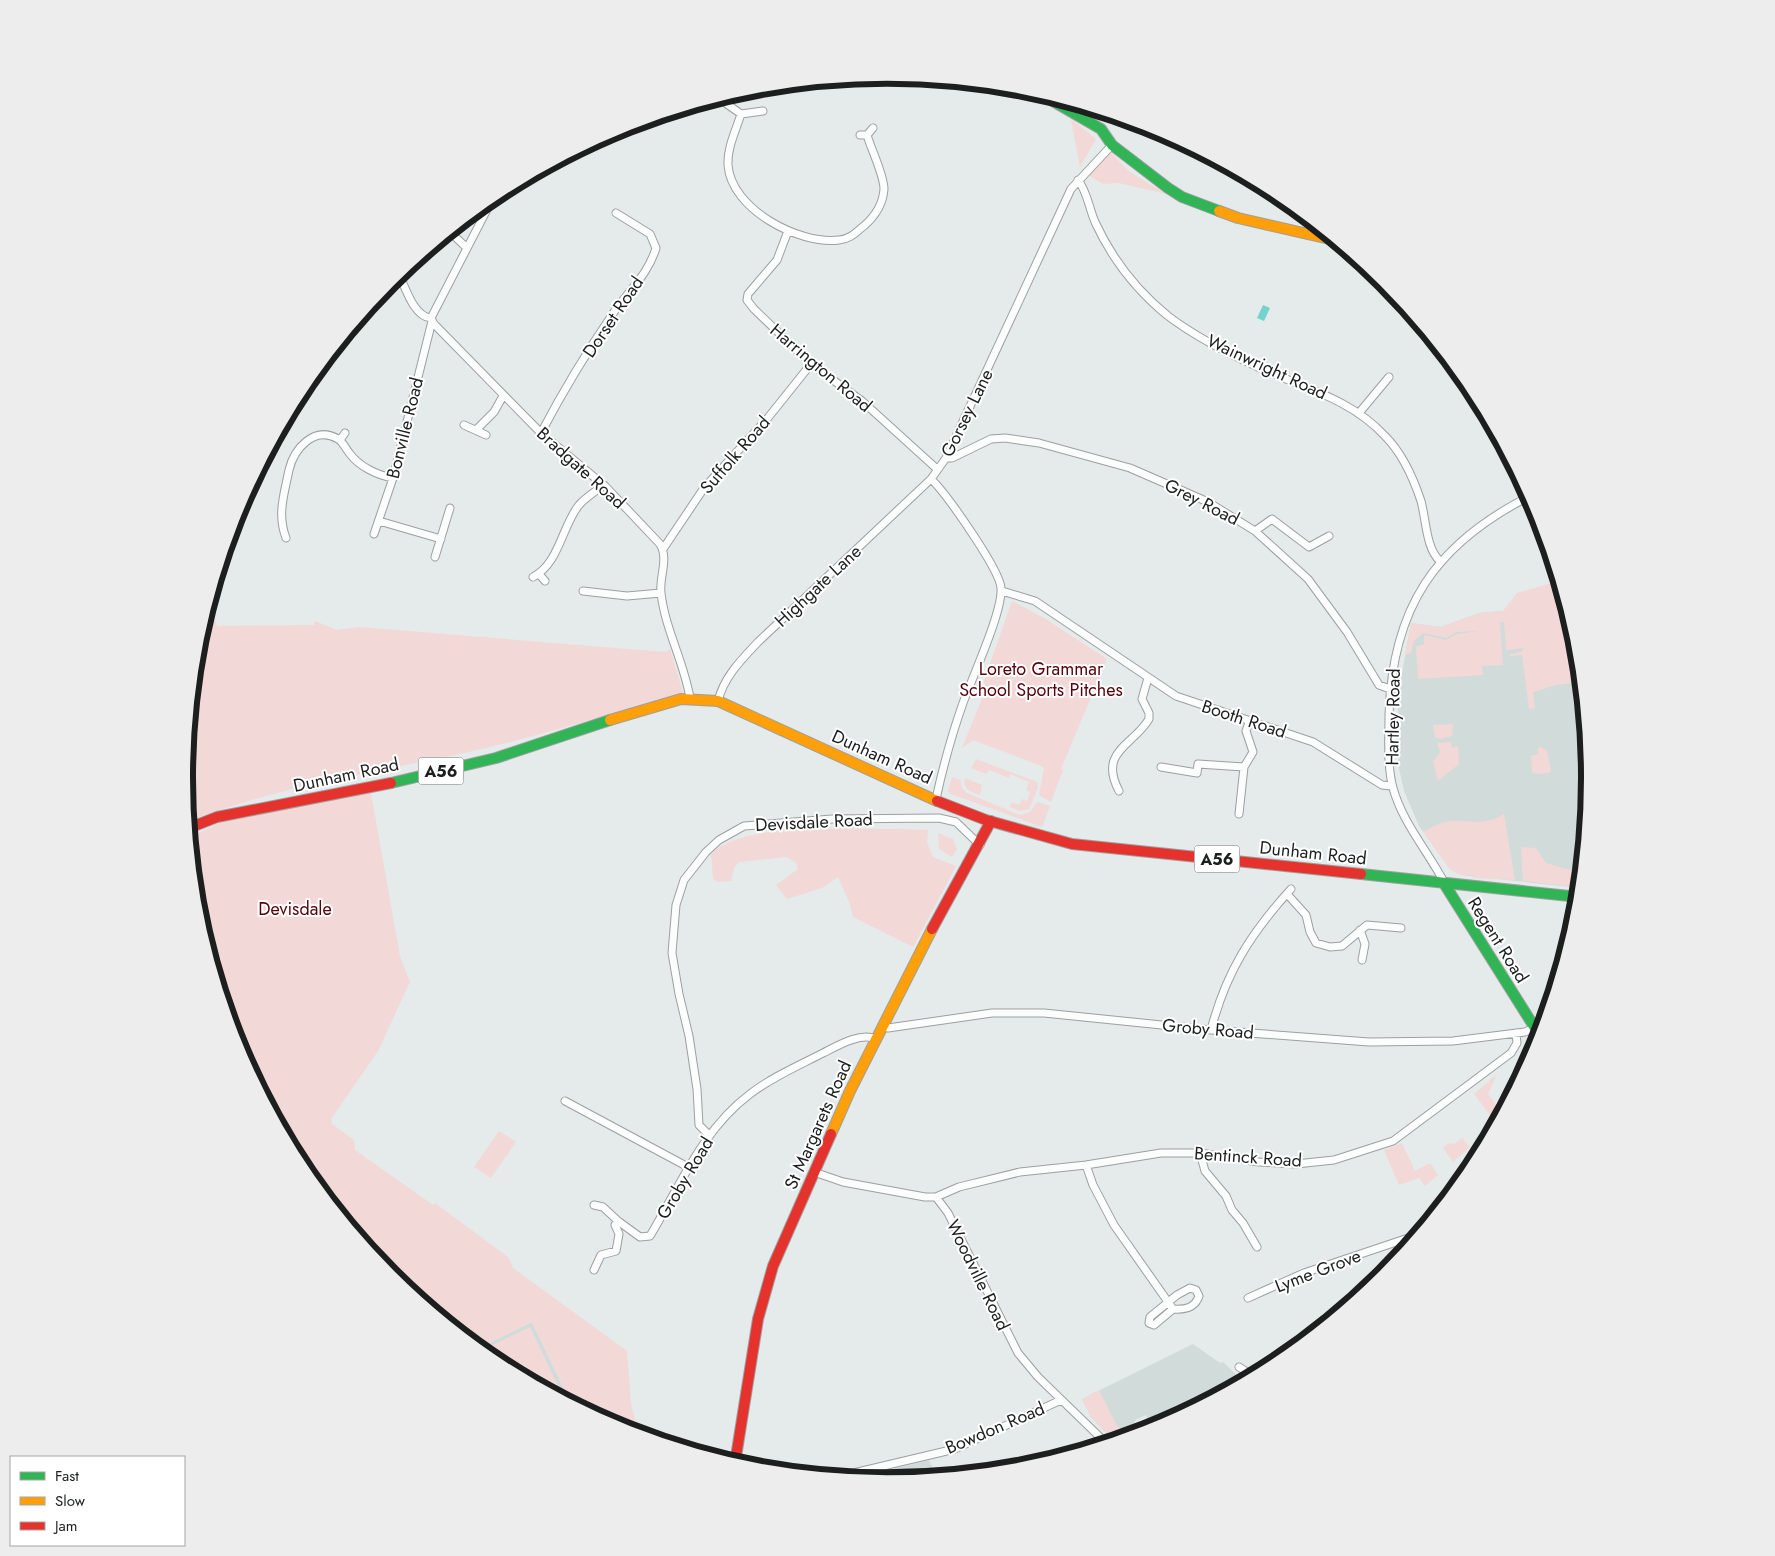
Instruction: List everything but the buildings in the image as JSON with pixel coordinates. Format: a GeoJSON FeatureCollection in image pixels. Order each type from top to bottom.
{"type":"FeatureCollection","features":[{"type":"Feature","properties":{"kind":"main road"},"geometry":{"type":"LineString","coordinates":[[1061,106],[1101,129],[1112,145],[1182,197],[1238,218],[1323,237]]}},
{"type":"Feature","properties":{"kind":"main road","name":"Dunham Road"},"geometry":{"type":"LineString","coordinates":[[195,826],[217,817],[342,794],[496,758],[636,711],[690,698],[718,701],[991,822],[1028,834],[1072,844],[1571,896]]}},
{"type":"Feature","properties":{"kind":"main road","name":"St Margarets Road"},"geometry":{"type":"LineString","coordinates":[[736,1455],[758,1318],[773,1266],[814,1172],[882,1026],[991,822]]}},
{"type":"Feature","properties":{"kind":"main road","name":"Regent Road"},"geometry":{"type":"LineString","coordinates":[[1445,884],[1535,1027]]}},
{"type":"Feature","properties":{"kind":"street"},"geometry":{"type":"LineString","coordinates":[[725,103],[741,114],[763,111]]}},
{"type":"Feature","properties":{"kind":"street"},"geometry":{"type":"LineString","coordinates":[[741,114],[728,154],[728,167],[733,181],[748,204],[760,215],[788,231],[825,240],[839,240],[853,236],[873,218],[881,204],[884,188],[863,135],[873,128]]}},
{"type":"Feature","properties":{"kind":"street","name":"Gorsey Lane"},"geometry":{"type":"LineString","coordinates":[[931,479],[946,458],[1071,189],[1112,145]]}},
{"type":"Feature","properties":{"kind":"street","name":"Wainwright Road"},"geometry":{"type":"LineString","coordinates":[[1078,180],[1111,254],[1136,286],[1164,312],[1216,346],[1261,368],[1313,388],[1359,413],[1384,434],[1398,449],[1408,467],[1421,502],[1435,555],[1440,562]]}},
{"type":"Feature","properties":{"kind":"street","name":"Bonville Road"},"geometry":{"type":"LineString","coordinates":[[374,534],[393,478],[432,320],[485,213]]}},
{"type":"Feature","properties":{"kind":"street","name":"Dorset Road"},"geometry":{"type":"LineString","coordinates":[[540,433],[615,310],[637,285],[654,254],[656,248],[650,234],[616,213]]}},
{"type":"Feature","properties":{"kind":"street","name":"Harrington Road"},"geometry":{"type":"LineString","coordinates":[[788,231],[777,260],[746,298],[754,310],[811,364],[862,401],[937,469]]}},
{"type":"Feature","properties":{"kind":"street"},"geometry":{"type":"LineString","coordinates":[[454,236],[467,248]]}},
{"type":"Feature","properties":{"kind":"street","name":"Bradgate Road"},"geometry":{"type":"LineString","coordinates":[[402,282],[410,299],[421,313],[432,320],[540,433],[604,485],[663,549]]}},
{"type":"Feature","properties":{"kind":"street","name":"Suffolk Road"},"geometry":{"type":"LineString","coordinates":[[663,549],[704,488],[742,443],[767,419],[811,364]]}},
{"type":"Feature","properties":{"kind":"street"},"geometry":{"type":"LineString","coordinates":[[1359,413],[1389,377]]}},
{"type":"Feature","properties":{"kind":"street"},"geometry":{"type":"LineString","coordinates":[[477,429],[494,412],[503,396]]}},
{"type":"Feature","properties":{"kind":"street"},"geometry":{"type":"LineString","coordinates":[[464,425],[477,429],[486,435]]}},
{"type":"Feature","properties":{"kind":"street"},"geometry":{"type":"LineString","coordinates":[[340,440],[345,433]]}},
{"type":"Feature","properties":{"kind":"street"},"geometry":{"type":"LineString","coordinates":[[286,538],[280,517],[290,464],[296,450],[307,440],[315,437],[331,436],[340,440],[360,464],[378,474],[393,478]]}},
{"type":"Feature","properties":{"kind":"street","name":"Grey Road"},"geometry":{"type":"LineString","coordinates":[[946,458],[952,458],[982,442],[1005,438],[1072,450],[1130,468],[1208,502],[1256,531],[1308,579],[1347,632],[1379,685],[1390,689]]}},
{"type":"Feature","properties":{"kind":"street"},"geometry":{"type":"LineString","coordinates":[[931,479],[952,502],[1000,580],[1002,591],[997,613],[962,706],[936,799]]}},
{"type":"Feature","properties":{"kind":"street","name":"Highgate Lane"},"geometry":{"type":"LineString","coordinates":[[718,701],[725,682],[732,671],[758,642],[931,479]]}},
{"type":"Feature","properties":{"kind":"street"},"geometry":{"type":"LineString","coordinates":[[545,581],[536,576],[552,557],[579,506],[604,485]]}},
{"type":"Feature","properties":{"kind":"street","name":"Hartley Road"},"geometry":{"type":"LineString","coordinates":[[1392,786],[1389,735],[1390,689],[1394,661],[1404,624],[1422,587],[1440,562],[1475,528],[1523,500]]}},
{"type":"Feature","properties":{"kind":"street"},"geometry":{"type":"LineString","coordinates":[[435,557],[450,508]]}},
{"type":"Feature","properties":{"kind":"street"},"geometry":{"type":"LineString","coordinates":[[1256,531],[1272,519],[1309,547],[1329,536]]}},
{"type":"Feature","properties":{"kind":"street"},"geometry":{"type":"LineString","coordinates":[[379,521],[441,539]]}},
{"type":"Feature","properties":{"kind":"street"},"geometry":{"type":"LineString","coordinates":[[663,549],[661,593],[690,698]]}},
{"type":"Feature","properties":{"kind":"street"},"geometry":{"type":"LineString","coordinates":[[583,591],[627,596],[661,593]]}},
{"type":"Feature","properties":{"kind":"street","name":"Booth Road"},"geometry":{"type":"LineString","coordinates":[[1002,591],[1036,601],[1176,696],[1313,742],[1382,785],[1392,786]]}},
{"type":"Feature","properties":{"kind":"street"},"geometry":{"type":"LineString","coordinates":[[1120,791],[1113,776],[1114,761],[1120,748],[1149,719],[1149,713],[1142,699],[1148,678]]}},
{"type":"Feature","properties":{"kind":"street"},"geometry":{"type":"LineString","coordinates":[[1239,814],[1244,767],[1253,752],[1246,731],[1250,720]]}},
{"type":"Feature","properties":{"kind":"street"},"geometry":{"type":"LineString","coordinates":[[1161,767],[1197,773],[1198,764],[1244,767]]}},
{"type":"Feature","properties":{"kind":"street"},"geometry":{"type":"LineString","coordinates":[[1392,786],[1407,824],[1445,884]]}},
{"type":"Feature","properties":{"kind":"street","name":"Devisdale Road"},"geometry":{"type":"LineString","coordinates":[[709,1135],[699,1125],[697,1089],[689,1036],[672,953],[676,906],[684,880],[706,852],[719,840],[744,826],[832,819],[938,818],[956,822],[980,845]]}},
{"type":"Feature","properties":{"kind":"street"},"geometry":{"type":"LineString","coordinates":[[1211,1030],[1216,1008],[1238,958],[1253,933],[1289,891],[1306,915],[1312,937],[1318,944],[1340,947],[1369,925],[1401,928]]}},
{"type":"Feature","properties":{"kind":"street"},"geometry":{"type":"LineString","coordinates":[[1360,930],[1365,944],[1362,960]]}},
{"type":"Feature","properties":{"kind":"street","name":"Groby Road"},"geometry":{"type":"LineString","coordinates":[[882,1026],[888,1028],[992,1013],[1044,1013],[1211,1030],[1370,1042],[1454,1041],[1534,1031]]}},
{"type":"Feature","properties":{"kind":"street","name":"Bentinck Road"},"geometry":{"type":"LineString","coordinates":[[936,1197],[959,1187],[1020,1172],[1086,1165],[1161,1153],[1200,1153],[1259,1162],[1296,1164],[1334,1160],[1393,1141],[1511,1053],[1517,1043],[1516,1033]]}},
{"type":"Feature","properties":{"kind":"street","name":"Groby Road"},"geometry":{"type":"LineString","coordinates":[[618,1222],[640,1237],[650,1236],[688,1167],[709,1135],[748,1095],[789,1070],[862,1037],[876,1039]]}},
{"type":"Feature","properties":{"kind":"street"},"geometry":{"type":"LineString","coordinates":[[565,1101],[688,1167]]}},
{"type":"Feature","properties":{"kind":"street"},"geometry":{"type":"LineString","coordinates":[[1200,1153],[1205,1171],[1226,1196],[1232,1210],[1257,1247]]}},
{"type":"Feature","properties":{"kind":"street"},"geometry":{"type":"LineString","coordinates":[[1086,1165],[1093,1185],[1114,1225],[1138,1262],[1170,1301],[1174,1309]]}},
{"type":"Feature","properties":{"kind":"street"},"geometry":{"type":"LineString","coordinates":[[814,1172],[851,1183],[925,1197],[936,1197]]}},
{"type":"Feature","properties":{"kind":"street","name":"Woodville Road"},"geometry":{"type":"LineString","coordinates":[[936,1197],[948,1212],[1018,1353],[1061,1400],[1101,1438]]}},
{"type":"Feature","properties":{"kind":"street"},"geometry":{"type":"LineString","coordinates":[[594,1205],[603,1208],[618,1222],[616,1224],[619,1234],[616,1251],[601,1255],[594,1270]]}},
{"type":"Feature","properties":{"kind":"street","name":"Lyme Grove"},"geometry":{"type":"LineString","coordinates":[[1248,1298],[1304,1273],[1405,1240]]}},
{"type":"Feature","properties":{"kind":"street"},"geometry":{"type":"LineString","coordinates":[[1190,1288],[1198,1293],[1198,1299],[1191,1306],[1185,1309],[1174,1309],[1154,1325],[1149,1323],[1150,1317],[1170,1301],[1190,1288]]}},
{"type":"Feature","properties":{"kind":"street"},"geometry":{"type":"LineString","coordinates":[[1239,1367],[1246,1372]]}},
{"type":"Feature","properties":{"kind":"street","name":"Bowdon Road"},"geometry":{"type":"LineString","coordinates":[[860,1471],[955,1449],[1061,1400]]}},
{"type":"Feature","properties":{"kind":"shaded area"},"geometry":{"type":"Polygon","coordinates":[[[1558,596],[1558,598],[1576,687],[1580,733],[1582,778],[1580,823],[1573,887],[1461,875],[1450,869],[1419,826],[1404,791],[1399,768],[1398,695],[1411,623],[1441,627],[1479,613],[1503,611],[1558,596]]]}},
{"type":"Feature","properties":{"kind":"shaded area"},"geometry":{"type":"Polygon","coordinates":[[[532,1322],[566,1393],[540,1379],[487,1344],[532,1322]]]}},
{"type":"Feature","properties":{"kind":"shaded area"},"geometry":{"type":"Polygon","coordinates":[[[1193,1344],[1220,1363],[1223,1362],[1239,1377],[1195,1401],[1149,1421],[1146,1415],[1137,1419],[1129,1428],[1109,1436],[1091,1417],[1082,1399],[1193,1344]]]}},
{"type":"Feature","properties":{"kind":"shaded area"},"geometry":{"type":"Polygon","coordinates":[[[929,1460],[934,1471],[888,1472],[882,1472],[929,1460]]]}},
{"type":"Feature","properties":{"kind":"green space"},"geometry":{"type":"Polygon","coordinates":[[[1071,119],[1096,139],[1080,167],[1071,119]]]}},
{"type":"Feature","properties":{"kind":"green space"},"geometry":{"type":"Polygon","coordinates":[[[1105,147],[1130,172],[1166,194],[1119,183],[1103,184],[1088,175],[1105,147]]]}},
{"type":"Feature","properties":{"kind":"green space"},"geometry":{"type":"Polygon","coordinates":[[[1553,583],[1575,683],[1556,685],[1533,692],[1535,708],[1529,709],[1522,655],[1510,656],[1510,654],[1523,651],[1523,648],[1506,650],[1504,622],[1500,622],[1503,665],[1482,666],[1483,675],[1418,679],[1416,646],[1424,645],[1424,635],[1446,640],[1457,634],[1478,631],[1456,632],[1447,638],[1423,633],[1413,642],[1411,653],[1405,655],[1411,623],[1441,627],[1479,613],[1503,611],[1517,593],[1553,583]]]}},
{"type":"Feature","properties":{"kind":"green space","name":"Loreto Grammar School Sports Pitches"},"geometry":{"type":"Polygon","coordinates":[[[1012,601],[1044,618],[1107,659],[1061,769],[1063,770],[1051,802],[1039,795],[1044,767],[973,740],[962,748],[986,689],[984,681],[1012,601]]]}},
{"type":"Feature","properties":{"kind":"green space"},"geometry":{"type":"Polygon","coordinates":[[[213,616],[217,626],[314,625],[315,621],[337,630],[359,627],[665,652],[670,649],[683,693],[486,748],[336,779],[225,808],[195,819],[193,778],[199,687],[213,616]]]}},
{"type":"Feature","properties":{"kind":"green space"},"geometry":{"type":"Polygon","coordinates":[[[1453,724],[1452,736],[1440,739],[1435,737],[1433,725],[1453,724]]]}},
{"type":"Feature","properties":{"kind":"green space"},"geometry":{"type":"Polygon","coordinates":[[[1451,742],[1452,748],[1458,746],[1459,764],[1438,781],[1433,762],[1440,752],[1437,743],[1451,742]]]}},
{"type":"Feature","properties":{"kind":"green space"},"geometry":{"type":"Polygon","coordinates":[[[1541,747],[1547,751],[1551,770],[1549,773],[1537,774],[1532,772],[1531,756],[1538,754],[1538,748],[1541,747]]]}},
{"type":"Feature","properties":{"kind":"green space"},"geometry":{"type":"Polygon","coordinates":[[[976,759],[1037,782],[1038,788],[1029,809],[1020,811],[1010,807],[1012,802],[1019,805],[1022,799],[1027,801],[1030,792],[1026,790],[1029,782],[1010,774],[1009,778],[989,770],[986,774],[971,768],[976,759]]]}},
{"type":"Feature","properties":{"kind":"green space"},"geometry":{"type":"Polygon","coordinates":[[[952,777],[960,780],[962,788],[967,793],[1020,815],[1030,812],[1037,802],[1050,806],[1042,827],[951,794],[948,791],[952,777]]]}},
{"type":"Feature","properties":{"kind":"green space"},"geometry":{"type":"Polygon","coordinates":[[[965,778],[982,785],[980,795],[966,787],[965,778]]]}},
{"type":"Feature","properties":{"kind":"green space","name":"Devisdale"},"geometry":{"type":"Polygon","coordinates":[[[371,793],[400,956],[410,982],[378,1051],[331,1119],[332,1124],[354,1140],[355,1150],[433,1205],[435,1203],[508,1257],[513,1268],[627,1351],[631,1404],[636,1425],[566,1393],[532,1322],[487,1344],[465,1329],[397,1269],[366,1236],[310,1164],[286,1125],[246,1044],[217,958],[199,869],[196,835],[222,821],[371,793]]]}},
{"type":"Feature","properties":{"kind":"green space"},"geometry":{"type":"Polygon","coordinates":[[[1504,814],[1515,880],[1473,878],[1473,875],[1456,873],[1450,869],[1423,832],[1445,822],[1485,821],[1504,814]]]}},
{"type":"Feature","properties":{"kind":"green space"},"geometry":{"type":"Polygon","coordinates":[[[799,830],[928,830],[927,843],[933,857],[956,866],[913,947],[853,917],[850,904],[838,877],[822,888],[787,899],[776,885],[798,869],[796,863],[787,857],[739,862],[734,868],[731,881],[718,882],[713,879],[711,854],[726,843],[747,836],[799,830]]]}},
{"type":"Feature","properties":{"kind":"green space"},"geometry":{"type":"Polygon","coordinates":[[[938,833],[953,839],[957,849],[952,857],[939,849],[938,833]]]}},
{"type":"Feature","properties":{"kind":"green space"},"geometry":{"type":"Polygon","coordinates":[[[1521,847],[1536,848],[1546,863],[1576,872],[1573,887],[1523,881],[1521,847]]]}},
{"type":"Feature","properties":{"kind":"green space"},"geometry":{"type":"Polygon","coordinates":[[[1497,1074],[1488,1094],[1498,1107],[1492,1118],[1474,1094],[1497,1074]]]}},
{"type":"Feature","properties":{"kind":"green space"},"geometry":{"type":"Polygon","coordinates":[[[499,1131],[516,1142],[491,1178],[474,1167],[499,1131]]]}},
{"type":"Feature","properties":{"kind":"green space"},"geometry":{"type":"Polygon","coordinates":[[[1462,1138],[1470,1147],[1453,1162],[1443,1148],[1449,1143],[1454,1144],[1462,1138]]]}},
{"type":"Feature","properties":{"kind":"green space"},"geometry":{"type":"Polygon","coordinates":[[[1402,1143],[1415,1171],[1430,1163],[1438,1175],[1425,1186],[1419,1178],[1399,1185],[1384,1150],[1402,1143]]]}},
{"type":"Feature","properties":{"kind":"green space"},"geometry":{"type":"Polygon","coordinates":[[[530,1327],[560,1390],[540,1379],[490,1346],[530,1327]]]}},
{"type":"Feature","properties":{"kind":"green space"},"geometry":{"type":"Polygon","coordinates":[[[1099,1390],[1117,1426],[1123,1430],[1109,1436],[1091,1417],[1082,1399],[1099,1390]]]}},
{"type":"Feature","properties":{"kind":"water"},"geometry":{"type":"Polygon","coordinates":[[[1263,305],[1270,308],[1264,321],[1257,318],[1263,305]]]}},
{"type":"Feature","properties":{"kind":"traffic: fast"},"geometry":{"type":"LineString","coordinates":[[1060,105],[1101,129],[1112,145],[1168,188],[1182,197],[1219,211]]}},
{"type":"Feature","properties":{"kind":"traffic: fast"},"geometry":{"type":"LineString","coordinates":[[391,783],[496,758],[610,720]]}},
{"type":"Feature","properties":{"kind":"traffic: fast"},"geometry":{"type":"LineString","coordinates":[[1361,874],[1571,896]]}},
{"type":"Feature","properties":{"kind":"traffic: fast"},"geometry":{"type":"LineString","coordinates":[[1445,885],[1535,1028]]}},
{"type":"Feature","properties":{"kind":"traffic: slow"},"geometry":{"type":"LineString","coordinates":[[1219,211],[1238,218],[1323,237]]}},
{"type":"Feature","properties":{"kind":"traffic: slow"},"geometry":{"type":"LineString","coordinates":[[610,720],[681,699],[718,701],[937,801]]}},
{"type":"Feature","properties":{"kind":"traffic: slow"},"geometry":{"type":"LineString","coordinates":[[831,1134],[850,1091],[932,929]]}},
{"type":"Feature","properties":{"kind":"traffic: jam"},"geometry":{"type":"LineString","coordinates":[[195,826],[217,817],[391,783]]}},
{"type":"Feature","properties":{"kind":"traffic: jam"},"geometry":{"type":"LineString","coordinates":[[937,801],[986,820],[1072,844],[1361,874]]}},
{"type":"Feature","properties":{"kind":"traffic: jam"},"geometry":{"type":"LineString","coordinates":[[932,929],[991,821]]}},
{"type":"Feature","properties":{"kind":"traffic: jam"},"geometry":{"type":"LineString","coordinates":[[736,1455],[758,1319],[773,1266],[831,1134]]}}]}
